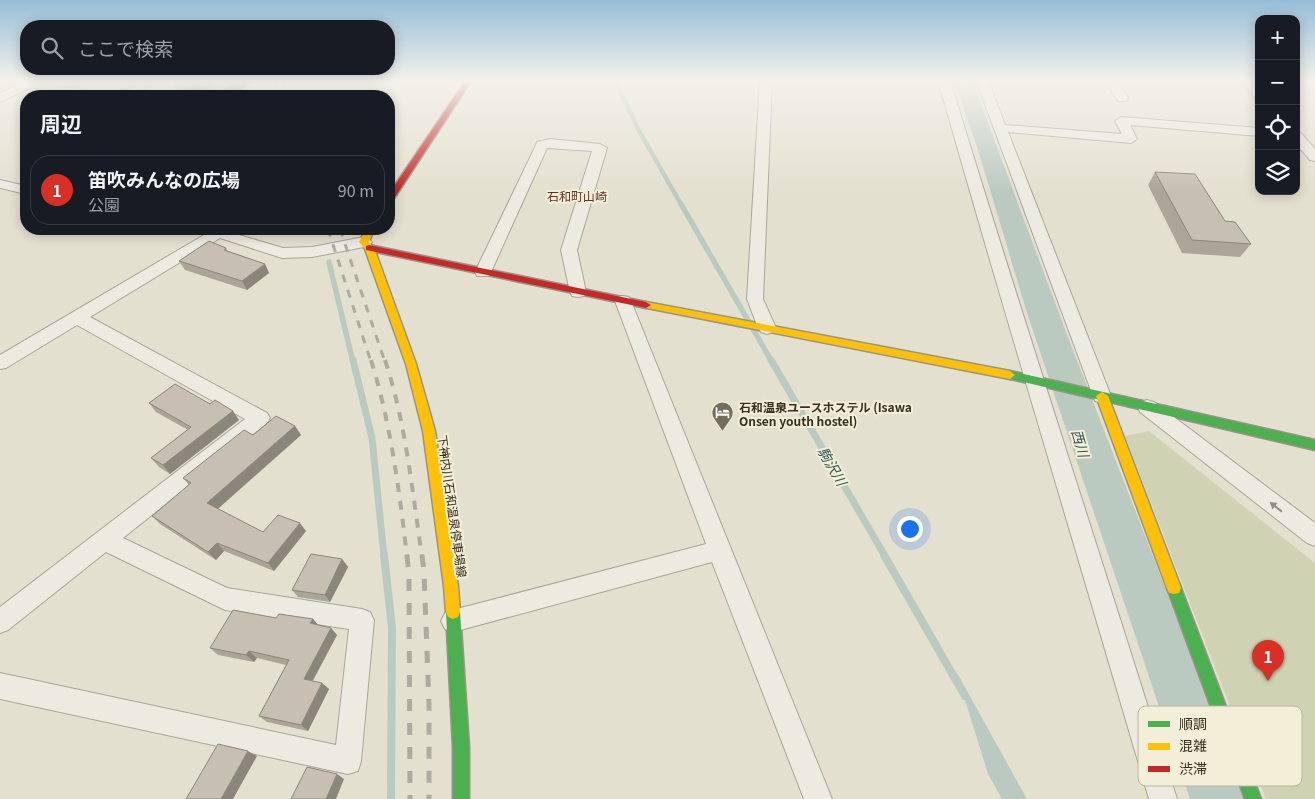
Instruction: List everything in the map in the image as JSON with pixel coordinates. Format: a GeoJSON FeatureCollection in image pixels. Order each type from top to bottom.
{"type":"FeatureCollection","features":[{"type":"Feature","properties":{"kind":"street"},"geometry":{"type":"LineString","coordinates":[[395,191],[444,117]]}},
{"type":"Feature","properties":{"kind":"street"},"geometry":{"type":"LineString","coordinates":[[764,117],[755,298],[766,328]]}},
{"type":"Feature","properties":{"kind":"street"},"geometry":{"type":"LineString","coordinates":[[955,117],[998,263],[1043,382],[1138,712]]}},
{"type":"Feature","properties":{"kind":"street"},"geometry":{"type":"LineString","coordinates":[[997,117],[1097,394],[1217,706]]}},
{"type":"Feature","properties":{"kind":"street"},"geometry":{"type":"LineString","coordinates":[[1001,128],[1131,138],[1122,122],[1255,132]]}},
{"type":"Feature","properties":{"kind":"street"},"geometry":{"type":"LineString","coordinates":[[1300,140],[1315,157]]}},
{"type":"Feature","properties":{"kind":"street"},"geometry":{"type":"LineString","coordinates":[[483,272],[542,145],[550,143],[600,148],[569,250],[578,292]]}},
{"type":"Feature","properties":{"kind":"street"},"geometry":{"type":"LineString","coordinates":[[0,184],[20,189]]}},
{"type":"Feature","properties":{"kind":"street"},"geometry":{"type":"LineString","coordinates":[[0,363],[215,235]]}},
{"type":"Feature","properties":{"kind":"street"},"geometry":{"type":"LineString","coordinates":[[224,235],[282,253],[312,252],[368,240],[483,272],[1043,382],[1315,445]]}},
{"type":"Feature","properties":{"kind":"street","name":"下神内川石和温泉停車場線"},"geometry":{"type":"LineString","coordinates":[[368,240],[411,364],[429,431],[451,586],[461,747],[461,799]]}},
{"type":"Feature","properties":{"kind":"street"},"geometry":{"type":"LineString","coordinates":[[623,301],[818,799]]}},
{"type":"Feature","properties":{"kind":"street"},"geometry":{"type":"LineString","coordinates":[[0,622],[260,418],[76,317]]}},
{"type":"Feature","properties":{"kind":"street"},"geometry":{"type":"LineString","coordinates":[[1147,407],[1315,536]]}},
{"type":"Feature","properties":{"kind":"street"},"geometry":{"type":"LineString","coordinates":[[0,686],[348,761],[362,620],[225,599],[104,540]]}},
{"type":"Feature","properties":{"kind":"street"},"geometry":{"type":"LineString","coordinates":[[453,621],[719,550]]}},
{"type":"Feature","properties":{"kind":"street"},"geometry":{"type":"LineString","coordinates":[[1159,786],[1163,799]]}},
{"type":"Feature","properties":{"kind":"street"},"geometry":{"type":"LineString","coordinates":[[1248,786],[1253,799]]}},
{"type":"Feature","properties":{"kind":"green space"},"geometry":{"type":"Polygon","coordinates":[[[1149,431],[1315,563],[1315,799],[1266,799],[1261,786],[1302,786],[1302,706],[1230,706],[1125,436],[1149,431]]]}},
{"type":"Feature","properties":{"kind":"water","name":"西川"},"geometry":{"type":"Polygon","coordinates":[[[967,117],[986,117],[1066,332],[1210,706],[1159,706],[1027,313],[967,117]]]}},
{"type":"Feature","properties":{"kind":"water"},"geometry":{"type":"Polygon","coordinates":[[[956,671],[1027,799],[1002,799],[988,774],[956,671]]]}},
{"type":"Feature","properties":{"kind":"water"},"geometry":{"type":"Polygon","coordinates":[[[1186,786],[1239,786],[1244,799],[1190,799],[1186,786]]]}},
{"type":"Feature","properties":{"kind":"building"},"geometry":{"type":"Polygon","coordinates":[[[1155,172],[1195,174],[1225,221],[1235,222],[1251,244],[1192,240],[1155,172]]]}},
{"type":"Feature","properties":{"kind":"building"},"geometry":{"type":"Polygon","coordinates":[[[209,241],[226,248],[224,250],[265,264],[242,281],[179,261],[209,241]]]}},
{"type":"Feature","properties":{"kind":"building"},"geometry":{"type":"Polygon","coordinates":[[[175,384],[210,404],[215,400],[233,411],[163,465],[151,458],[191,427],[149,403],[175,384]]]}},
{"type":"Feature","properties":{"kind":"building"},"geometry":{"type":"Polygon","coordinates":[[[276,416],[295,426],[207,503],[263,532],[278,515],[300,523],[268,563],[217,543],[208,552],[152,516],[191,483],[183,478],[244,430],[253,435],[276,416]]]}},
{"type":"Feature","properties":{"kind":"building"},"geometry":{"type":"Polygon","coordinates":[[[311,554],[342,559],[325,595],[292,590],[311,554]]]}},
{"type":"Feature","properties":{"kind":"building"},"geometry":{"type":"Polygon","coordinates":[[[233,610],[276,618],[279,614],[313,619],[310,623],[331,628],[304,679],[322,683],[301,725],[259,716],[289,660],[249,651],[246,655],[210,648],[233,610]]]}},
{"type":"Feature","properties":{"kind":"building"},"geometry":{"type":"Polygon","coordinates":[[[218,744],[248,751],[221,799],[186,799],[218,744]]]}},
{"type":"Feature","properties":{"kind":"building"},"geometry":{"type":"Polygon","coordinates":[[[307,767],[337,774],[326,799],[291,799],[307,767]]]}},
{"type":"Feature","properties":{"kind":"waterway","name":"駒沢川"},"geometry":{"type":"LineString","coordinates":[[633,117],[682,206]]}},
{"type":"Feature","properties":{"kind":"waterway","name":"駒沢川"},"geometry":{"type":"LineString","coordinates":[[681,204],[772,362]]}},
{"type":"Feature","properties":{"kind":"waterway"},"geometry":{"type":"LineString","coordinates":[[329,262],[353,362]]}},
{"type":"Feature","properties":{"kind":"waterway"},"geometry":{"type":"LineString","coordinates":[[353,360],[372,438],[384,556]]}},
{"type":"Feature","properties":{"kind":"waterway","name":"駒沢川"},"geometry":{"type":"LineString","coordinates":[[771,360],[885,556]]}},
{"type":"Feature","properties":{"kind":"waterway"},"geometry":{"type":"LineString","coordinates":[[384,555],[392,628],[391,799]]}},
{"type":"Feature","properties":{"kind":"waterway","name":"駒沢川"},"geometry":{"type":"LineString","coordinates":[[884,555],[965,696]]}},
{"type":"Feature","properties":{"kind":"railway"},"geometry":{"type":"LineString","coordinates":[[330,235],[371,362]]}},
{"type":"Feature","properties":{"kind":"railway"},"geometry":{"type":"LineString","coordinates":[[342,235],[385,362]]}},
{"type":"Feature","properties":{"kind":"railway"},"geometry":{"type":"LineString","coordinates":[[371,360],[389,433],[407,556]]}},
{"type":"Feature","properties":{"kind":"railway"},"geometry":{"type":"LineString","coordinates":[[385,360],[403,433],[422,556]]}},
{"type":"Feature","properties":{"kind":"railway"},"geometry":{"type":"LineString","coordinates":[[407,555],[409,577],[410,799]]}},
{"type":"Feature","properties":{"kind":"railway"},"geometry":{"type":"LineString","coordinates":[[422,555],[429,704],[429,799]]}},
{"type":"Feature","properties":{"kind":"traffic: fast"},"geometry":{"type":"LineString","coordinates":[[1010,375],[1315,445]]}},
{"type":"Feature","properties":{"kind":"traffic: fast"},"geometry":{"type":"LineString","coordinates":[[1174,588],[1218,706]]}},
{"type":"Feature","properties":{"kind":"traffic: fast"},"geometry":{"type":"LineString","coordinates":[[453,612],[461,747],[461,799]]}},
{"type":"Feature","properties":{"kind":"traffic: fast"},"geometry":{"type":"LineString","coordinates":[[1248,786],[1253,799]]}},
{"type":"Feature","properties":{"kind":"traffic: slow"},"geometry":{"type":"LineString","coordinates":[[367,235],[364,242],[369,248],[411,364],[429,431],[453,612]]}},
{"type":"Feature","properties":{"kind":"traffic: slow"},"geometry":{"type":"LineString","coordinates":[[646,305],[1010,375]]}},
{"type":"Feature","properties":{"kind":"traffic: slow"},"geometry":{"type":"LineString","coordinates":[[1102,396],[1174,588]]}},
{"type":"Feature","properties":{"kind":"traffic: jam"},"geometry":{"type":"LineString","coordinates":[[395,191],[444,117]]}},
{"type":"Feature","properties":{"kind":"traffic: jam"},"geometry":{"type":"LineString","coordinates":[[369,248],[646,305]]}},
{"type":"Feature","properties":{"kind":"place","name":"石和温泉ユースホステル (Isawa Onsen youth hostel)"},"geometry":{"type":"Point","coordinates":[723,432]}},
{"type":"Feature","properties":{"kind":"place","name":"笛吹みんなの広場"},"geometry":{"type":"Point","coordinates":[1268,681]}},
{"type":"Feature","properties":{"kind":"district","name":"石和町山崎"},"geometry":{"type":"Point","coordinates":[577,195]}}]}
